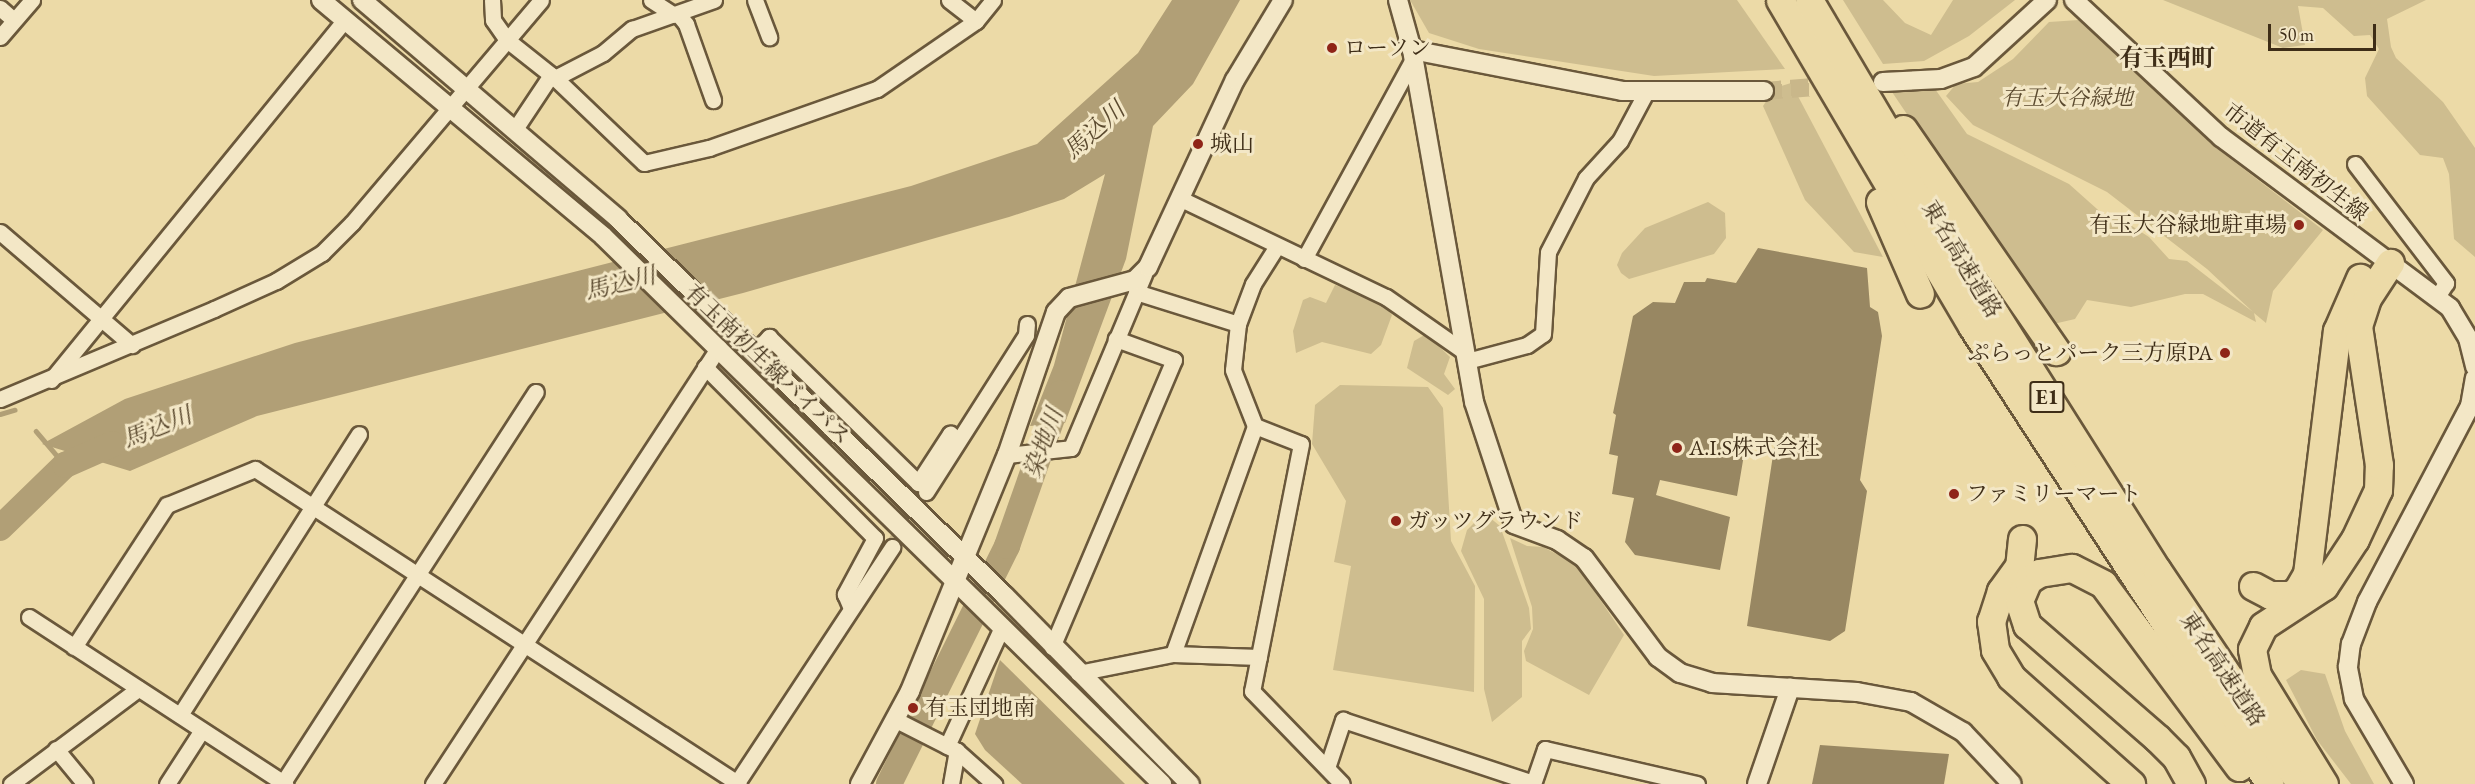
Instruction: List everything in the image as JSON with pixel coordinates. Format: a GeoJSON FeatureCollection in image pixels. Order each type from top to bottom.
{"type":"FeatureCollection","features":[{"type":"Feature","properties":{"kind":"highway","name":"東名高速道路"},"geometry":{"type":"LineString","coordinates":[[1809,0],[1995,314],[2157,570],[2301,784]]}},
{"type":"Feature","properties":{"kind":"highway"},"geometry":{"type":"LineString","coordinates":[[1814,0],[2056,351]]}},
{"type":"Feature","properties":{"kind":"highway","name":"東名高速道路"},"geometry":{"type":"LineString","coordinates":[[1781,3],[1972,326],[2270,784]]}},
{"type":"Feature","properties":{"kind":"highway"},"geometry":{"type":"LineString","coordinates":[[1781,3],[1909,261],[1920,294]]}},
{"type":"Feature","properties":{"kind":"highway"},"geometry":{"type":"LineString","coordinates":[[2253,586],[2270,596],[2289,595],[2297,591],[2307,574],[2337,331],[2350,294],[2383,258]]}},
{"type":"Feature","properties":{"kind":"highway"},"geometry":{"type":"LineString","coordinates":[[2324,784],[2257,675],[2252,649],[2263,626],[2324,586],[2355,539],[2378,490],[2379,465],[2358,326],[2383,258]]}},
{"type":"Feature","properties":{"kind":"highway"},"geometry":{"type":"LineString","coordinates":[[2022,539],[2019,566],[2001,591],[1991,621],[1995,650],[2011,677],[2132,784]]}},
{"type":"Feature","properties":{"kind":"highway"},"geometry":{"type":"LineString","coordinates":[[2191,784],[2176,757],[2157,738],[2027,626],[2019,601],[2028,580],[2038,573],[2072,568],[2103,584],[2253,784]]}},
{"type":"Feature","properties":{"kind":"street"},"geometry":{"type":"LineString","coordinates":[[0,38],[32,0]]}},
{"type":"Feature","properties":{"kind":"street","name":"有玉南初生線バイパス"},"geometry":{"type":"LineString","coordinates":[[321,0],[603,236],[719,347],[1162,784]]}},
{"type":"Feature","properties":{"kind":"street","name":"有玉南初生線バイパス"},"geometry":{"type":"LineString","coordinates":[[362,0],[467,87],[622,224],[1005,596],[1052,647],[1190,784]]}},
{"type":"Feature","properties":{"kind":"street"},"geometry":{"type":"LineString","coordinates":[[492,0],[493,20],[507,40],[553,76],[644,163],[709,148],[877,89],[976,21],[993,0]]}},
{"type":"Feature","properties":{"kind":"street"},"geometry":{"type":"LineString","coordinates":[[0,399],[51,380],[276,281],[322,253],[451,107],[541,0]]}},
{"type":"Feature","properties":{"kind":"street"},"geometry":{"type":"LineString","coordinates":[[651,0],[676,14],[686,24],[712,100]]}},
{"type":"Feature","properties":{"kind":"street"},"geometry":{"type":"LineString","coordinates":[[515,129],[553,76],[603,53],[632,29],[714,0]]}},
{"type":"Feature","properties":{"kind":"street"},"geometry":{"type":"LineString","coordinates":[[754,0],[769,37]]}},
{"type":"Feature","properties":{"kind":"street"},"geometry":{"type":"LineString","coordinates":[[949,0],[976,21]]}},
{"type":"Feature","properties":{"kind":"street"},"geometry":{"type":"LineString","coordinates":[[1007,455],[1071,448],[1116,339],[1131,287],[1144,274],[1235,80],[1282,0]]}},
{"type":"Feature","properties":{"kind":"street"},"geometry":{"type":"LineString","coordinates":[[1398,0],[1412,56],[1473,402],[1514,524],[1557,540],[1584,558],[1658,657],[1680,673],[1712,683],[1868,693],[1911,702],[1963,732],[2011,784]]}},
{"type":"Feature","properties":{"kind":"street"},"geometry":{"type":"LineString","coordinates":[[1883,82],[1941,79],[1974,67],[2047,0]]}},
{"type":"Feature","properties":{"kind":"street","name":"市道有玉南初生線"},"geometry":{"type":"LineString","coordinates":[[2074,0],[2221,137],[2437,297],[2461,323],[2475,367]]}},
{"type":"Feature","properties":{"kind":"street"},"geometry":{"type":"LineString","coordinates":[[0,8],[15,20]]}},
{"type":"Feature","properties":{"kind":"street"},"geometry":{"type":"LineString","coordinates":[[51,380],[345,20]]}},
{"type":"Feature","properties":{"kind":"street"},"geometry":{"type":"LineString","coordinates":[[1412,56],[1645,94],[1764,91]]}},
{"type":"Feature","properties":{"kind":"street"},"geometry":{"type":"LineString","coordinates":[[1304,259],[1412,56]]}},
{"type":"Feature","properties":{"kind":"street"},"geometry":{"type":"LineString","coordinates":[[1181,199],[1386,297],[1466,357],[1527,345],[1543,334],[1548,252],[1586,178],[1620,141],[1645,94]]}},
{"type":"Feature","properties":{"kind":"street"},"geometry":{"type":"LineString","coordinates":[[2355,164],[2446,283],[2437,297]]}},
{"type":"Feature","properties":{"kind":"street"},"geometry":{"type":"LineString","coordinates":[[0,232],[132,345]]}},
{"type":"Feature","properties":{"kind":"street"},"geometry":{"type":"LineString","coordinates":[[1173,654],[1255,426],[1233,370],[1238,324],[1253,284],[1277,246]]}},
{"type":"Feature","properties":{"kind":"street"},"geometry":{"type":"LineString","coordinates":[[860,784],[898,721],[968,561],[1007,455],[1051,322],[1069,298],[1131,287],[1238,324]]}},
{"type":"Feature","properties":{"kind":"street"},"geometry":{"type":"LineString","coordinates":[[926,492],[1026,335],[1027,324]]}},
{"type":"Feature","properties":{"kind":"street"},"geometry":{"type":"LineString","coordinates":[[755,352],[769,337],[918,483],[950,434],[958,440]]}},
{"type":"Feature","properties":{"kind":"street"},"geometry":{"type":"LineString","coordinates":[[1052,647],[1174,360],[1116,339]]}},
{"type":"Feature","properties":{"kind":"street"},"geometry":{"type":"LineString","coordinates":[[433,784],[719,347]]}},
{"type":"Feature","properties":{"kind":"street"},"geometry":{"type":"LineString","coordinates":[[705,367],[875,538],[845,594],[850,606]]}},
{"type":"Feature","properties":{"kind":"street"},"geometry":{"type":"LineString","coordinates":[[2404,784],[2354,699],[2348,667],[2353,630],[2469,406],[2475,378]]}},
{"type":"Feature","properties":{"kind":"street"},"geometry":{"type":"LineString","coordinates":[[29,616],[283,783],[536,392]]}},
{"type":"Feature","properties":{"kind":"street"},"geometry":{"type":"LineString","coordinates":[[1255,426],[1301,444],[1251,691],[1342,784]]}},
{"type":"Feature","properties":{"kind":"street"},"geometry":{"type":"LineString","coordinates":[[180,715],[221,645],[314,507],[359,434]]}},
{"type":"Feature","properties":{"kind":"street"},"geometry":{"type":"LineString","coordinates":[[74,647],[173,500],[255,469],[418,573],[523,646],[737,784],[850,606],[892,547]]}},
{"type":"Feature","properties":{"kind":"street"},"geometry":{"type":"LineString","coordinates":[[951,784],[952,748],[998,623]]}},
{"type":"Feature","properties":{"kind":"street"},"geometry":{"type":"LineString","coordinates":[[1078,673],[1173,654],[1259,657]]}},
{"type":"Feature","properties":{"kind":"street"},"geometry":{"type":"LineString","coordinates":[[1757,784],[1790,688]]}},
{"type":"Feature","properties":{"kind":"street"},"geometry":{"type":"LineString","coordinates":[[11,784],[138,689]]}},
{"type":"Feature","properties":{"kind":"street"},"geometry":{"type":"LineString","coordinates":[[1327,768],[1343,720],[1533,783],[1545,749],[1639,778],[1697,784]]}},
{"type":"Feature","properties":{"kind":"street"},"geometry":{"type":"LineString","coordinates":[[898,721],[952,748],[994,784]]}},
{"type":"Feature","properties":{"kind":"street"},"geometry":{"type":"LineString","coordinates":[[167,784],[202,730]]}},
{"type":"Feature","properties":{"kind":"street"},"geometry":{"type":"LineString","coordinates":[[56,749],[85,784]]}},
{"type":"Feature","properties":{"kind":"green space"},"geometry":{"type":"Polygon","coordinates":[[[1410,0],[1737,0],[1785,69],[1654,76],[1479,49],[1429,33],[1410,0]]]}},
{"type":"Feature","properties":{"kind":"green space"},"geometry":{"type":"Polygon","coordinates":[[[1843,0],[1883,0],[1905,23],[1931,35],[1953,0],[2015,0],[1969,36],[1924,61],[1883,64],[1843,0]]]}},
{"type":"Feature","properties":{"kind":"green space"},"geometry":{"type":"Polygon","coordinates":[[[2163,0],[2426,0],[2387,19],[2391,47],[2396,58],[2443,102],[2475,148],[2475,257],[2454,239],[2449,174],[2443,158],[2420,155],[2367,96],[2365,78],[2379,49],[2370,35],[2354,36],[2323,8],[2298,6],[2305,45],[2283,48],[2163,0]]]}},
{"type":"Feature","properties":{"kind":"green space","name":"有玉大谷緑地"},"geometry":{"type":"Polygon","coordinates":[[[2079,20],[2219,150],[2323,230],[2273,291],[2266,323],[2254,313],[2256,322],[2203,294],[2185,294],[2131,307],[2087,300],[2075,319],[2049,325],[1892,92],[1935,89],[1967,134],[2069,184],[2106,217],[2121,219],[2149,237],[2169,259],[2187,261],[2253,312],[2207,269],[2107,192],[1973,125],[1946,96],[1956,84],[1978,82],[2013,59],[2049,22],[2079,20]]]}},
{"type":"Feature","properties":{"kind":"green space"},"geometry":{"type":"Polygon","coordinates":[[[1791,83],[1883,257],[1854,252],[1805,200],[1763,106],[1775,88],[1791,83]]]}},
{"type":"Feature","properties":{"kind":"green space"},"geometry":{"type":"Polygon","coordinates":[[[1708,202],[1725,213],[1726,238],[1714,254],[1629,279],[1621,273],[1617,265],[1622,253],[1645,228],[1708,202]]]}},
{"type":"Feature","properties":{"kind":"green space"},"geometry":{"type":"Polygon","coordinates":[[[1335,285],[1379,300],[1392,315],[1381,345],[1371,354],[1322,342],[1296,353],[1293,331],[1303,300],[1310,297],[1326,303],[1335,285]]]}},
{"type":"Feature","properties":{"kind":"green space"},"geometry":{"type":"Polygon","coordinates":[[[1426,334],[1450,357],[1444,374],[1455,389],[1448,395],[1407,368],[1414,341],[1426,334]]]}},
{"type":"Feature","properties":{"kind":"green space","name":"ガッツグラウンド"},"geometry":{"type":"Polygon","coordinates":[[[1340,385],[1428,387],[1443,408],[1451,541],[1475,586],[1474,692],[1333,670],[1351,566],[1334,562],[1346,501],[1312,444],[1315,405],[1340,385]]]}},
{"type":"Feature","properties":{"kind":"green space"},"geometry":{"type":"Polygon","coordinates":[[[1480,517],[1489,517],[1500,526],[1529,608],[1531,629],[1522,641],[1522,697],[1492,722],[1484,689],[1484,599],[1461,551],[1467,530],[1480,517]]]}},
{"type":"Feature","properties":{"kind":"green space"},"geometry":{"type":"Polygon","coordinates":[[[1510,538],[1527,546],[1543,547],[1576,564],[1624,635],[1589,695],[1526,661],[1524,651],[1533,629],[1532,607],[1510,538]]]}},
{"type":"Feature","properties":{"kind":"green space"},"geometry":{"type":"Polygon","coordinates":[[[2301,670],[2325,674],[2345,731],[2374,784],[2351,784],[2317,740],[2286,680],[2301,670]]]}},
{"type":"Feature","properties":{"kind":"water"},"geometry":{"type":"Polygon","coordinates":[[[1172,0],[1240,0],[1193,84],[1153,126],[1126,259],[1065,423],[1030,426],[1054,365],[1105,174],[1064,199],[1009,217],[743,293],[257,416],[130,471],[42,444],[125,399],[295,343],[911,186],[1037,144],[1138,53],[1172,0]]]}},
{"type":"Feature","properties":{"kind":"water"},"geometry":{"type":"Polygon","coordinates":[[[1000,660],[1125,784],[1022,784],[985,750],[975,734],[1000,660]]]}},
{"type":"Feature","properties":{"kind":"building","name":"A.I.S株式会社"},"geometry":{"type":"Polygon","coordinates":[[[1758,248],[1867,268],[1870,307],[1878,312],[1882,336],[1860,480],[1867,491],[1845,631],[1830,641],[1747,626],[1775,442],[1747,437],[1737,496],[1660,480],[1656,495],[1730,517],[1720,570],[1635,555],[1625,542],[1634,498],[1612,494],[1618,456],[1609,454],[1616,415],[1613,413],[1633,316],[1653,302],[1675,303],[1684,282],[1705,282],[1707,278],[1736,283],[1758,248]]]}},
{"type":"Feature","properties":{"kind":"building"},"geometry":{"type":"Polygon","coordinates":[[[1820,745],[1949,754],[1944,784],[1812,784],[1820,745]]]}},
{"type":"Feature","properties":{"kind":"waterway","name":"染地川"},"geometry":{"type":"LineString","coordinates":[[889,784],[1007,546],[1061,393]]}},
{"type":"Feature","properties":{"kind":"waterway"},"geometry":{"type":"LineString","coordinates":[[0,414],[14,410]]}},
{"type":"Feature","properties":{"kind":"waterway"},"geometry":{"type":"LineString","coordinates":[[36,431],[65,465]]}},
{"type":"Feature","properties":{"kind":"waterway","name":"馬込川"},"geometry":{"type":"LineString","coordinates":[[0,528],[65,465],[113,444]]}},
{"type":"Feature","properties":{"kind":"tunnel"},"geometry":{"type":"LineString","coordinates":[[1764,91],[1840,85]]}},
{"type":"Feature","properties":{"kind":"tunnel"},"geometry":{"type":"LineString","coordinates":[[892,547],[926,492]]}},
{"type":"Feature","properties":{"kind":"place","name":"ローソン"},"geometry":{"type":"Point","coordinates":[1332,48]}},
{"type":"Feature","properties":{"kind":"place","name":"城山"},"geometry":{"type":"Point","coordinates":[1198,144]}},
{"type":"Feature","properties":{"kind":"place","name":"有玉大谷緑地駐車場"},"geometry":{"type":"Point","coordinates":[2299,225]}},
{"type":"Feature","properties":{"kind":"place","name":"ぷらっとパーク三方原PA"},"geometry":{"type":"Point","coordinates":[2225,353]}},
{"type":"Feature","properties":{"kind":"place","name":"A.I.S株式会社"},"geometry":{"type":"Point","coordinates":[1677,448]}},
{"type":"Feature","properties":{"kind":"place","name":"ファミリーマート"},"geometry":{"type":"Point","coordinates":[1954,494]}},
{"type":"Feature","properties":{"kind":"place","name":"ガッツグラウンド"},"geometry":{"type":"Point","coordinates":[1396,521]}},
{"type":"Feature","properties":{"kind":"place","name":"有玉団地南"},"geometry":{"type":"Point","coordinates":[913,708]}},
{"type":"Feature","properties":{"kind":"district","name":"有玉西町"},"geometry":{"type":"Point","coordinates":[2167,58]}}]}
